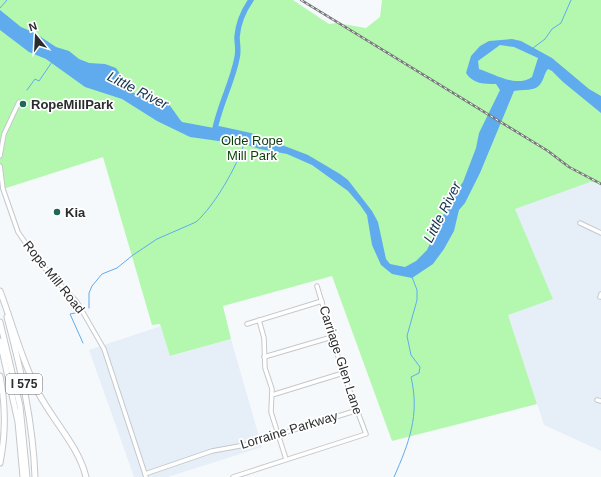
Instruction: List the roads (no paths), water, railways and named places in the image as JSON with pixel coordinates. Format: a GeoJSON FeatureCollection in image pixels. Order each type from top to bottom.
{"type":"FeatureCollection","features":[{"type":"Feature","properties":{"kind":"highway","name":"I 575"},"geometry":{"type":"LineString","coordinates":[[0,292],[23,381],[30,416],[35,477]]}},
{"type":"Feature","properties":{"kind":"highway"},"geometry":{"type":"LineString","coordinates":[[0,292],[34,384],[52,416],[78,456],[86,477]]}},
{"type":"Feature","properties":{"kind":"highway"},"geometry":{"type":"LineString","coordinates":[[0,322],[20,406],[27,477]]}},
{"type":"Feature","properties":{"kind":"highway","name":"I 575"},"geometry":{"type":"LineString","coordinates":[[0,341],[17,416],[23,477]]}},
{"type":"Feature","properties":{"kind":"highway"},"geometry":{"type":"LineString","coordinates":[[0,376],[5,418],[5,438],[0,462]]}},
{"type":"Feature","properties":{"kind":"street"},"geometry":{"type":"LineString","coordinates":[[0,156],[4,134],[19,102]]}},
{"type":"Feature","properties":{"kind":"street","name":"Rope Mill Road"},"geometry":{"type":"LineString","coordinates":[[0,166],[3,189],[18,232],[38,261],[77,302],[104,349],[146,475]]}},
{"type":"Feature","properties":{"kind":"street"},"geometry":{"type":"LineString","coordinates":[[580,223],[601,233]]}},
{"type":"Feature","properties":{"kind":"street","name":"Carriage Glen Lane"},"geometry":{"type":"LineString","coordinates":[[286,459],[366,434],[343,373],[317,286]]}},
{"type":"Feature","properties":{"kind":"street"},"geometry":{"type":"LineString","coordinates":[[246,324],[322,301]]}},
{"type":"Feature","properties":{"kind":"street"},"geometry":{"type":"LineString","coordinates":[[233,477],[279,463],[286,459],[271,412],[270,404],[272,395],[264,358],[264,338],[259,320]]}},
{"type":"Feature","properties":{"kind":"street"},"geometry":{"type":"LineString","coordinates":[[264,358],[332,337]]}},
{"type":"Feature","properties":{"kind":"street"},"geometry":{"type":"LineString","coordinates":[[272,395],[343,373]]}},
{"type":"Feature","properties":{"kind":"street","name":"Lorraine Parkway"},"geometry":{"type":"LineString","coordinates":[[146,475],[220,450],[358,410]]}},
{"type":"Feature","properties":{"kind":"water"},"geometry":{"type":"Polygon","coordinates":[[[0,10],[21,27],[35,33],[56,47],[69,51],[79,59],[89,63],[105,64],[116,68],[121,75],[120,81],[124,87],[136,94],[157,100],[162,99],[170,106],[182,122],[214,128],[219,126],[251,133],[308,155],[348,180],[372,211],[378,222],[386,259],[390,264],[405,267],[416,261],[427,250],[451,199],[463,182],[476,148],[479,133],[500,90],[496,84],[475,81],[466,73],[471,56],[480,46],[489,41],[512,39],[521,41],[552,58],[589,89],[601,96],[601,113],[548,69],[539,86],[536,88],[514,91],[480,173],[465,203],[459,210],[454,231],[444,249],[433,264],[412,278],[392,274],[381,265],[372,245],[367,215],[348,191],[312,165],[287,154],[247,145],[190,137],[157,121],[122,99],[85,87],[46,59],[29,52],[0,30],[0,10]],[[500,45],[478,61],[479,69],[512,81],[526,80],[532,77],[538,58],[514,47],[500,45]]]}},
{"type":"Feature","properties":{"kind":"waterway"},"geometry":{"type":"LineString","coordinates":[[0,8],[7,0]]}},
{"type":"Feature","properties":{"kind":"waterway"},"geometry":{"type":"LineString","coordinates":[[214,134],[235,68],[238,50],[237,37],[240,22],[251,0]]}},
{"type":"Feature","properties":{"kind":"waterway"},"geometry":{"type":"LineString","coordinates":[[533,48],[545,39],[552,29],[561,23],[571,0]]}},
{"type":"Feature","properties":{"kind":"waterway"},"geometry":{"type":"LineString","coordinates":[[27,90],[35,79],[39,81],[52,62]]}},
{"type":"Feature","properties":{"kind":"waterway"},"geometry":{"type":"LineString","coordinates":[[89,308],[89,293],[92,286],[102,274],[117,268],[157,239],[196,222],[203,215],[224,186],[236,164],[244,144]]}},
{"type":"Feature","properties":{"kind":"waterway"},"geometry":{"type":"LineString","coordinates":[[394,477],[412,428],[414,404],[411,377],[419,373],[420,367],[411,355],[407,336],[417,300],[417,290],[412,277]]}},
{"type":"Feature","properties":{"kind":"waterway"},"geometry":{"type":"LineString","coordinates":[[80,312],[70,314],[83,343]]}},
{"type":"Feature","properties":{"kind":"railway"},"geometry":{"type":"LineString","coordinates":[[301,0],[548,151],[569,167],[601,184]]}},
{"type":"Feature","properties":{"kind":"place","name":"RopeMillPark"},"geometry":{"type":"Point","coordinates":[23,104]}},
{"type":"Feature","properties":{"kind":"place","name":"Kia"},"geometry":{"type":"Point","coordinates":[57,212]}},
{"type":"Feature","properties":{"kind":"water label","name":"Little River"},"geometry":{"type":"Point","coordinates":[138,90]}},
{"type":"Feature","properties":{"kind":"water label","name":"Little River"},"geometry":{"type":"Point","coordinates":[442,212]}},
{"type":"Feature","properties":{"kind":"park label","name":"Olde Rope Mill Park"},"geometry":{"type":"Point","coordinates":[252,148]}}]}
